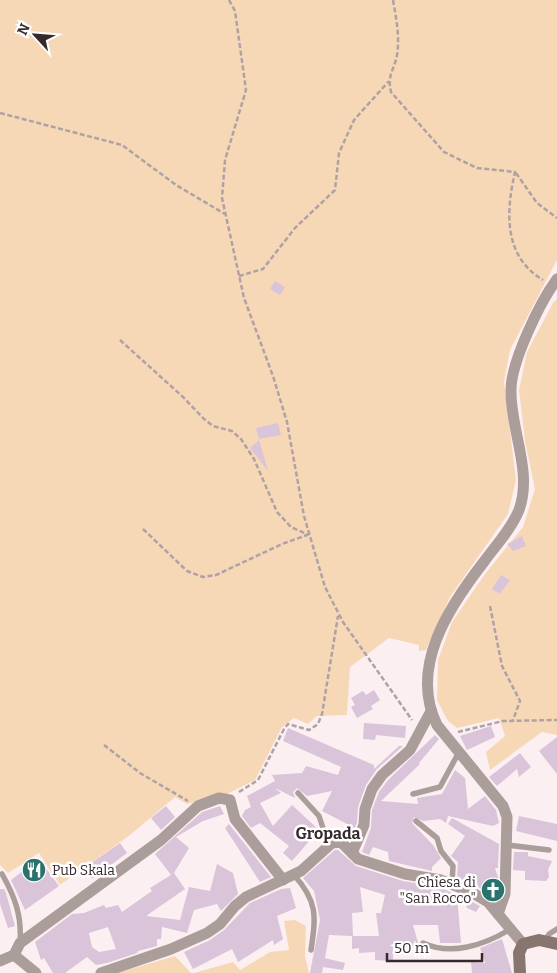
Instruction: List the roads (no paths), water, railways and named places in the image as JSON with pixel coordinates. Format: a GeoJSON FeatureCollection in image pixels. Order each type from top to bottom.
{"type":"FeatureCollection","features":[{"type":"Feature","properties":{"kind":"street"},"geometry":{"type":"LineString","coordinates":[[498,914],[505,894],[507,817],[503,806],[460,750],[437,725],[431,711],[428,690],[429,668],[432,650],[438,636],[470,579],[513,524],[520,508],[523,488],[521,459],[511,389],[514,368],[554,282]]}},
{"type":"Feature","properties":{"kind":"street"},"geometry":{"type":"LineString","coordinates":[[352,853],[364,825],[365,809],[372,789],[382,775],[410,750],[431,711]]}},
{"type":"Feature","properties":{"kind":"street"},"geometry":{"type":"LineString","coordinates":[[0,962],[14,955],[20,943],[161,840],[198,806],[218,798],[230,800],[233,805],[235,819],[288,877]]}},
{"type":"Feature","properties":{"kind":"street"},"geometry":{"type":"LineString","coordinates":[[101,973],[171,949],[207,933],[220,924],[235,906],[246,897],[301,871],[332,843],[341,842],[358,859],[386,868],[452,884],[488,902],[523,944]]}},
{"type":"Feature","properties":{"kind":"street"},"geometry":{"type":"LineString","coordinates":[[520,973],[519,953],[523,944],[531,941],[551,943]]}},
{"type":"Feature","properties":{"kind":"street"},"geometry":{"type":"LineString","coordinates":[[14,955],[36,973]]}},
{"type":"Feature","properties":{"kind":"lane"},"geometry":{"type":"LineString","coordinates":[[413,794],[440,787],[460,750]]}},
{"type":"Feature","properties":{"kind":"lane"},"geometry":{"type":"LineString","coordinates":[[298,793],[319,816],[326,837],[332,843]]}},
{"type":"Feature","properties":{"kind":"lane"},"geometry":{"type":"LineString","coordinates":[[416,821],[437,838],[441,851],[453,866],[452,884]]}},
{"type":"Feature","properties":{"kind":"lane"},"geometry":{"type":"LineString","coordinates":[[507,845],[549,850]]}},
{"type":"Feature","properties":{"kind":"lane"},"geometry":{"type":"LineString","coordinates":[[2,874],[12,892],[20,914],[20,943]]}},
{"type":"Feature","properties":{"kind":"lane"},"geometry":{"type":"LineString","coordinates":[[288,877],[311,897],[314,917],[311,950]]}},
{"type":"Feature","properties":{"kind":"lane"},"geometry":{"type":"LineString","coordinates":[[551,943],[549,934],[557,929]]}},
{"type":"Feature","properties":{"kind":"lane"},"geometry":{"type":"LineString","coordinates":[[423,943],[434,948],[448,950],[480,943],[510,930]]}},
{"type":"Feature","properties":{"kind":"place","name":"Pub Skala"},"geometry":{"type":"Point","coordinates":[34,870]}},
{"type":"Feature","properties":{"kind":"place","name":"Chiesa di \"San Rocco\""},"geometry":{"type":"Point","coordinates":[493,890]}},
{"type":"Feature","properties":{"kind":"district","name":"Gropada"},"geometry":{"type":"Point","coordinates":[328,833]}}]}
